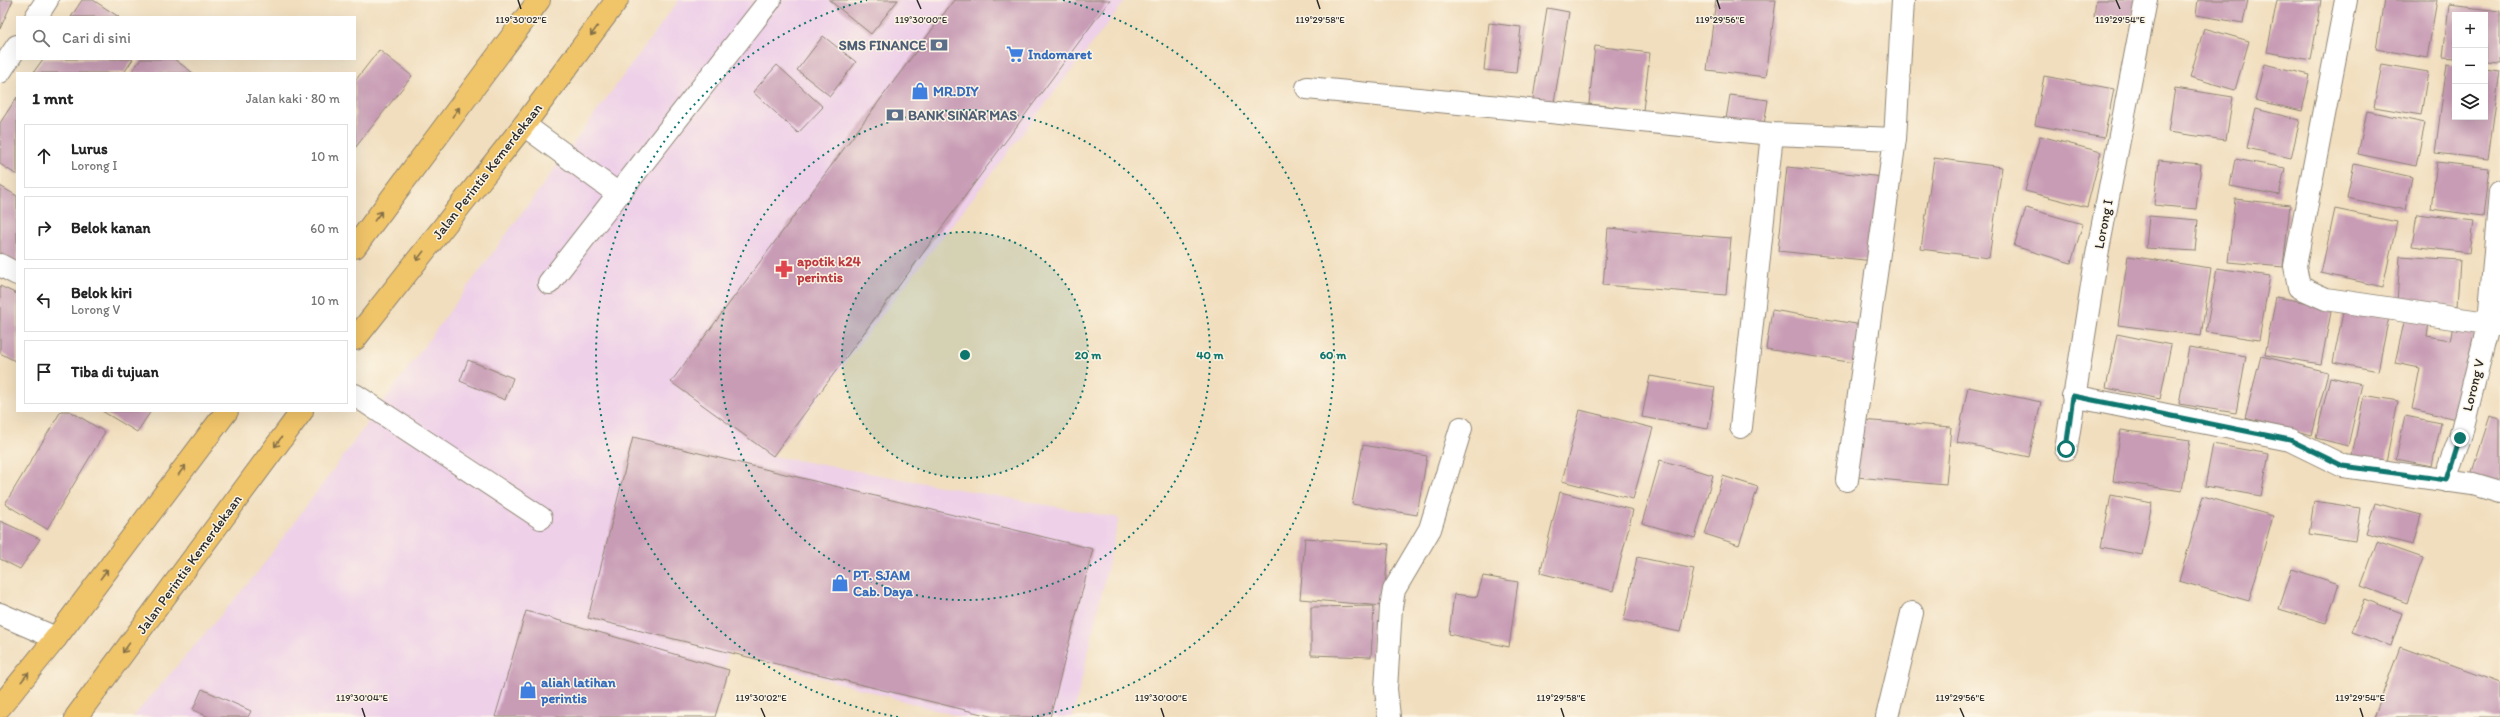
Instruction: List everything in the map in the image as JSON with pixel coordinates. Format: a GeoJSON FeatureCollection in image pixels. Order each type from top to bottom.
{"type":"FeatureCollection","features":[{"type":"Feature","properties":{"kind":"highway"},"geometry":{"type":"LineString","coordinates":[[356,246],[538,0]]}},
{"type":"Feature","properties":{"kind":"highway","name":"Jalan Perintis Kemerdekaan"},"geometry":{"type":"LineString","coordinates":[[358,329],[524,125],[617,0]]}},
{"type":"Feature","properties":{"kind":"highway"},"geometry":{"type":"LineString","coordinates":[[0,707],[56,638],[226,412]]}},
{"type":"Feature","properties":{"kind":"highway","name":"Jalan Perintis Kemerdekaan"},"geometry":{"type":"LineString","coordinates":[[76,717],[301,412]]}},
{"type":"Feature","properties":{"kind":"street"},"geometry":{"type":"LineString","coordinates":[[37,16],[47,0]]}},
{"type":"Feature","properties":{"kind":"street"},"geometry":{"type":"LineString","coordinates":[[549,283],[770,0]]}},
{"type":"Feature","properties":{"kind":"street"},"geometry":{"type":"LineString","coordinates":[[1847,480],[1895,139],[1903,0]]}},
{"type":"Feature","properties":{"kind":"street","name":"Lorong I"},"geometry":{"type":"LineString","coordinates":[[2066,449],[2073,396],[2096,260],[2146,0]]}},
{"type":"Feature","properties":{"kind":"street"},"geometry":{"type":"LineString","coordinates":[[2346,0],[2295,266],[2299,287],[2326,299],[2494,323]]}},
{"type":"Feature","properties":{"kind":"street"},"geometry":{"type":"LineString","coordinates":[[0,72],[16,48]]}},
{"type":"Feature","properties":{"kind":"street"},"geometry":{"type":"LineString","coordinates":[[1307,88],[1772,134],[1895,139]]}},
{"type":"Feature","properties":{"kind":"street"},"geometry":{"type":"LineString","coordinates":[[524,125],[618,193]]}},
{"type":"Feature","properties":{"kind":"street"},"geometry":{"type":"LineString","coordinates":[[1741,427],[1772,134]]}},
{"type":"Feature","properties":{"kind":"street","name":"Lorong V"},"geometry":{"type":"LineString","coordinates":[[2447,480],[2494,323],[2500,192]]}},
{"type":"Feature","properties":{"kind":"street"},"geometry":{"type":"LineString","coordinates":[[0,265],[16,273]]}},
{"type":"Feature","properties":{"kind":"street"},"geometry":{"type":"LineString","coordinates":[[356,396],[541,518]]}},
{"type":"Feature","properties":{"kind":"street"},"geometry":{"type":"LineString","coordinates":[[2073,396],[2290,440],[2343,466],[2473,484],[2500,492]]}},
{"type":"Feature","properties":{"kind":"street"},"geometry":{"type":"LineString","coordinates":[[1389,717],[1386,689],[1391,607],[1394,590],[1430,529],[1460,428]]}},
{"type":"Feature","properties":{"kind":"street"},"geometry":{"type":"LineString","coordinates":[[1887,717],[1912,613]]}},
{"type":"Feature","properties":{"kind":"street"},"geometry":{"type":"LineString","coordinates":[[0,614],[56,638]]}},
{"type":"Feature","properties":{"kind":"shaded area"},"geometry":{"type":"Polygon","coordinates":[[[679,0],[1126,0],[773,456],[1119,518],[1073,717],[961,717],[729,652],[711,717],[133,717],[257,573],[679,0]]]}},
{"type":"Feature","properties":{"kind":"building"},"geometry":{"type":"Polygon","coordinates":[[[0,0],[13,0],[0,29],[0,0]]]}},
{"type":"Feature","properties":{"kind":"building"},"geometry":{"type":"Polygon","coordinates":[[[82,0],[93,0],[117,16],[72,16],[82,0]]]}},
{"type":"Feature","properties":{"kind":"building"},"geometry":{"type":"Polygon","coordinates":[[[829,0],[898,0],[871,34],[829,0]]]}},
{"type":"Feature","properties":{"kind":"building"},"geometry":{"type":"Polygon","coordinates":[[[954,0],[1110,0],[773,456],[671,382],[954,0]]]}},
{"type":"Feature","properties":{"kind":"building"},"geometry":{"type":"Polygon","coordinates":[[[1716,0],[1776,0],[1766,77],[1707,70],[1716,0]]]}},
{"type":"Feature","properties":{"kind":"building"},"geometry":{"type":"Polygon","coordinates":[[[2096,0],[2135,0],[2133,21],[2094,17],[2096,0]]]}},
{"type":"Feature","properties":{"kind":"building"},"geometry":{"type":"Polygon","coordinates":[[[2198,0],[2248,0],[2243,23],[2196,15],[2198,0]]]}},
{"type":"Feature","properties":{"kind":"building"},"geometry":{"type":"Polygon","coordinates":[[[2277,0],[2321,0],[2311,60],[2267,52],[2277,0]]]}},
{"type":"Feature","properties":{"kind":"building"},"geometry":{"type":"Polygon","coordinates":[[[2384,0],[2437,0],[2427,58],[2376,49],[2384,0]]]}},
{"type":"Feature","properties":{"kind":"building"},"geometry":{"type":"Polygon","coordinates":[[[2449,5],[2500,11],[2500,63],[2488,62],[2488,12],[2452,12],[2452,58],[2443,57],[2449,5]]]}},
{"type":"Feature","properties":{"kind":"building"},"geometry":{"type":"Polygon","coordinates":[[[1547,8],[1569,12],[1553,108],[1532,105],[1547,8]]]}},
{"type":"Feature","properties":{"kind":"building"},"geometry":{"type":"Polygon","coordinates":[[[1489,23],[1521,27],[1516,73],[1484,70],[1489,23]]]}},
{"type":"Feature","properties":{"kind":"building"},"geometry":{"type":"Polygon","coordinates":[[[2204,28],[2249,41],[2235,90],[2190,77],[2204,28]]]}},
{"type":"Feature","properties":{"kind":"building"},"geometry":{"type":"Polygon","coordinates":[[[823,36],[856,62],[830,96],[797,70],[823,36]]]}},
{"type":"Feature","properties":{"kind":"building"},"geometry":{"type":"Polygon","coordinates":[[[1595,46],[1650,53],[1643,110],[1589,104],[1595,46]]]}},
{"type":"Feature","properties":{"kind":"building"},"geometry":{"type":"Polygon","coordinates":[[[379,50],[412,76],[356,147],[356,80],[379,50]]]}},
{"type":"Feature","properties":{"kind":"building"},"geometry":{"type":"Polygon","coordinates":[[[42,60],[132,60],[125,72],[34,72],[42,60]]]}},
{"type":"Feature","properties":{"kind":"building"},"geometry":{"type":"Polygon","coordinates":[[[140,60],[175,60],[192,72],[132,72],[140,60]]]}},
{"type":"Feature","properties":{"kind":"building"},"geometry":{"type":"Polygon","coordinates":[[[2264,64],[2310,75],[2302,111],[2255,100],[2264,64]]]}},
{"type":"Feature","properties":{"kind":"building"},"geometry":{"type":"Polygon","coordinates":[[[2382,64],[2428,72],[2421,115],[2374,107],[2382,64]]]}},
{"type":"Feature","properties":{"kind":"building"},"geometry":{"type":"Polygon","coordinates":[[[2447,64],[2452,65],[2452,120],[2488,120],[2488,69],[2500,71],[2488,159],[2435,153],[2447,64]]]}},
{"type":"Feature","properties":{"kind":"building"},"geometry":{"type":"Polygon","coordinates":[[[777,65],[823,107],[798,133],[753,92],[777,65]]]}},
{"type":"Feature","properties":{"kind":"building"},"geometry":{"type":"Polygon","coordinates":[[[2044,76],[2114,89],[2104,138],[2035,125],[2044,76]]]}},
{"type":"Feature","properties":{"kind":"building"},"geometry":{"type":"Polygon","coordinates":[[[2175,88],[2233,97],[2226,140],[2168,132],[2175,88]]]}},
{"type":"Feature","properties":{"kind":"building"},"geometry":{"type":"Polygon","coordinates":[[[1730,95],[1768,100],[1764,124],[1726,119],[1730,95]]]}},
{"type":"Feature","properties":{"kind":"building"},"geometry":{"type":"Polygon","coordinates":[[[16,99],[16,174],[0,164],[0,123],[16,99]]]}},
{"type":"Feature","properties":{"kind":"building"},"geometry":{"type":"Polygon","coordinates":[[[2256,109],[2300,120],[2291,158],[2247,148],[2256,109]]]}},
{"type":"Feature","properties":{"kind":"building"},"geometry":{"type":"Polygon","coordinates":[[[2367,111],[2425,123],[2416,166],[2358,154],[2367,111]]]}},
{"type":"Feature","properties":{"kind":"building"},"geometry":{"type":"Polygon","coordinates":[[[2040,136],[2101,152],[2087,207],[2025,191],[2040,136]]]}},
{"type":"Feature","properties":{"kind":"building"},"geometry":{"type":"Polygon","coordinates":[[[1934,158],[2002,167],[1989,258],[1921,249],[1934,158]]]}},
{"type":"Feature","properties":{"kind":"building"},"geometry":{"type":"Polygon","coordinates":[[[2235,159],[2285,168],[2279,195],[2230,186],[2235,159]]]}},
{"type":"Feature","properties":{"kind":"building"},"geometry":{"type":"Polygon","coordinates":[[[2159,160],[2201,164],[2196,209],[2154,205],[2159,160]]]}},
{"type":"Feature","properties":{"kind":"building"},"geometry":{"type":"Polygon","coordinates":[[[2437,162],[2489,168],[2483,216],[2431,209],[2437,162]]]}},
{"type":"Feature","properties":{"kind":"building"},"geometry":{"type":"Polygon","coordinates":[[[2354,164],[2412,177],[2405,210],[2347,198],[2354,164]]]}},
{"type":"Feature","properties":{"kind":"building"},"geometry":{"type":"Polygon","coordinates":[[[1787,167],[1883,177],[1874,261],[1778,251],[1787,167]]]}},
{"type":"Feature","properties":{"kind":"building"},"geometry":{"type":"Polygon","coordinates":[[[0,186],[16,195],[16,264],[0,255],[0,186]]]}},
{"type":"Feature","properties":{"kind":"building"},"geometry":{"type":"Polygon","coordinates":[[[2235,199],[2290,205],[2283,267],[2228,262],[2235,199]]]}},
{"type":"Feature","properties":{"kind":"building"},"geometry":{"type":"Polygon","coordinates":[[[2026,208],[2083,224],[2071,263],[2014,246],[2026,208]]]}},
{"type":"Feature","properties":{"kind":"building"},"geometry":{"type":"Polygon","coordinates":[[[2335,209],[2397,222],[2383,287],[2321,273],[2335,209]]]}},
{"type":"Feature","properties":{"kind":"building"},"geometry":{"type":"Polygon","coordinates":[[[2417,214],[2474,221],[2470,253],[2412,246],[2417,214]]]}},
{"type":"Feature","properties":{"kind":"building"},"geometry":{"type":"Polygon","coordinates":[[[2149,216],[2198,220],[2195,251],[2146,248],[2149,216]]]}},
{"type":"Feature","properties":{"kind":"building"},"geometry":{"type":"Polygon","coordinates":[[[1608,228],[1731,238],[1726,295],[1603,285],[1608,228]]]}},
{"type":"Feature","properties":{"kind":"building"},"geometry":{"type":"Polygon","coordinates":[[[2128,256],[2211,268],[2201,336],[2118,325],[2128,256]]]}},
{"type":"Feature","properties":{"kind":"building"},"geometry":{"type":"Polygon","coordinates":[[[2400,256],[2460,260],[2457,307],[2397,303],[2400,256]]]}},
{"type":"Feature","properties":{"kind":"building"},"geometry":{"type":"Polygon","coordinates":[[[2217,268],[2270,276],[2259,340],[2206,332],[2217,268]]]}},
{"type":"Feature","properties":{"kind":"building"},"geometry":{"type":"Polygon","coordinates":[[[0,286],[16,294],[16,361],[0,353],[0,286]]]}},
{"type":"Feature","properties":{"kind":"building"},"geometry":{"type":"Polygon","coordinates":[[[2276,297],[2332,307],[2321,364],[2265,355],[2276,297]]]}},
{"type":"Feature","properties":{"kind":"building"},"geometry":{"type":"Polygon","coordinates":[[[2344,308],[2389,317],[2378,371],[2333,362],[2344,308]]]}},
{"type":"Feature","properties":{"kind":"building"},"geometry":{"type":"Polygon","coordinates":[[[1772,310],[1862,325],[1855,363],[1766,349],[1772,310]]]}},
{"type":"Feature","properties":{"kind":"building"},"geometry":{"type":"Polygon","coordinates":[[[2405,318],[2429,323],[2427,336],[2450,340],[2453,326],[2475,331],[2456,419],[2412,409],[2420,368],[2395,363],[2405,318]]]}},
{"type":"Feature","properties":{"kind":"building"},"geometry":{"type":"Polygon","coordinates":[[[2117,334],[2171,345],[2160,399],[2106,388],[2117,334]]]}},
{"type":"Feature","properties":{"kind":"building"},"geometry":{"type":"Polygon","coordinates":[[[2189,347],[2246,356],[2236,413],[2179,404],[2189,347]]]}},
{"type":"Feature","properties":{"kind":"building"},"geometry":{"type":"Polygon","coordinates":[[[2261,356],[2328,372],[2312,435],[2245,418],[2261,356]]]}},
{"type":"Feature","properties":{"kind":"building"},"geometry":{"type":"Polygon","coordinates":[[[468,360],[513,378],[505,400],[460,381],[468,360]]]}},
{"type":"Feature","properties":{"kind":"building"},"geometry":{"type":"Polygon","coordinates":[[[1650,376],[1715,387],[1708,429],[1642,417],[1650,376]]]}},
{"type":"Feature","properties":{"kind":"building"},"geometry":{"type":"Polygon","coordinates":[[[2330,377],[2362,384],[2348,446],[2316,438],[2330,377]]]}},
{"type":"Feature","properties":{"kind":"building"},"geometry":{"type":"Polygon","coordinates":[[[1968,387],[2041,402],[2029,457],[1957,442],[1968,387]]]}},
{"type":"Feature","properties":{"kind":"building"},"geometry":{"type":"Polygon","coordinates":[[[2364,395],[2398,401],[2386,462],[2352,456],[2364,395]]]}},
{"type":"Feature","properties":{"kind":"building"},"geometry":{"type":"Polygon","coordinates":[[[1580,410],[1653,428],[1633,499],[1562,481],[1580,410]]]}},
{"type":"Feature","properties":{"kind":"building"},"geometry":{"type":"Polygon","coordinates":[[[60,412],[72,412],[105,432],[47,529],[5,504],[60,412]]]}},
{"type":"Feature","properties":{"kind":"building"},"geometry":{"type":"Polygon","coordinates":[[[104,412],[150,412],[137,432],[104,412]]]}},
{"type":"Feature","properties":{"kind":"building"},"geometry":{"type":"Polygon","coordinates":[[[2405,416],[2441,423],[2432,466],[2396,459],[2405,416]]]}},
{"type":"Feature","properties":{"kind":"building"},"geometry":{"type":"Polygon","coordinates":[[[2490,416],[2500,419],[2500,488],[2470,478],[2490,416]]]}},
{"type":"Feature","properties":{"kind":"building"},"geometry":{"type":"Polygon","coordinates":[[[1860,420],[1951,427],[1946,485],[1856,477],[1860,420]]]}},
{"type":"Feature","properties":{"kind":"building"},"geometry":{"type":"Polygon","coordinates":[[[2121,430],[2190,440],[2182,491],[2113,481],[2121,430]]]}},
{"type":"Feature","properties":{"kind":"building","name":"PT. SJAM Cab. Daya"},"geometry":{"type":"Polygon","coordinates":[[[633,437],[1093,549],[1050,717],[994,717],[588,618],[633,437]]]}},
{"type":"Feature","properties":{"kind":"building"},"geometry":{"type":"Polygon","coordinates":[[[2213,444],[2269,454],[2261,496],[2205,486],[2213,444]]]}},
{"type":"Feature","properties":{"kind":"building"},"geometry":{"type":"Polygon","coordinates":[[[1363,445],[1427,456],[1417,515],[1352,504],[1363,445]]]}},
{"type":"Feature","properties":{"kind":"building"},"geometry":{"type":"Polygon","coordinates":[[[1660,460],[1713,475],[1695,538],[1642,523],[1660,460]]]}},
{"type":"Feature","properties":{"kind":"building"},"geometry":{"type":"Polygon","coordinates":[[[1723,476],[1758,487],[1739,545],[1705,534],[1723,476]]]}},
{"type":"Feature","properties":{"kind":"building"},"geometry":{"type":"Polygon","coordinates":[[[1560,492],[1633,510],[1613,591],[1540,573],[1560,492]]]}},
{"type":"Feature","properties":{"kind":"building"},"geometry":{"type":"Polygon","coordinates":[[[2111,495],[2152,503],[2142,555],[2101,547],[2111,495]]]}},
{"type":"Feature","properties":{"kind":"building"},"geometry":{"type":"Polygon","coordinates":[[[2203,496],[2273,516],[2249,601],[2179,581],[2203,496]]]}},
{"type":"Feature","properties":{"kind":"building"},"geometry":{"type":"Polygon","coordinates":[[[2314,501],[2360,508],[2355,541],[2309,534],[2314,501]]]}},
{"type":"Feature","properties":{"kind":"building"},"geometry":{"type":"Polygon","coordinates":[[[2375,503],[2421,515],[2413,545],[2366,533],[2375,503]]]}},
{"type":"Feature","properties":{"kind":"building"},"geometry":{"type":"Polygon","coordinates":[[[0,521],[40,539],[20,569],[0,559],[0,521]]]}},
{"type":"Feature","properties":{"kind":"building"},"geometry":{"type":"Polygon","coordinates":[[[1305,538],[1389,544],[1383,606],[1300,599],[1305,538]]]}},
{"type":"Feature","properties":{"kind":"building"},"geometry":{"type":"Polygon","coordinates":[[[2377,542],[2423,558],[2407,603],[2361,586],[2377,542]]]}},
{"type":"Feature","properties":{"kind":"building"},"geometry":{"type":"Polygon","coordinates":[[[1637,557],[1694,569],[1680,632],[1624,620],[1637,557]]]}},
{"type":"Feature","properties":{"kind":"building"},"geometry":{"type":"Polygon","coordinates":[[[2292,569],[2339,584],[2326,623],[2279,609],[2292,569]]]}},
{"type":"Feature","properties":{"kind":"building"},"geometry":{"type":"Polygon","coordinates":[[[1483,576],[1518,582],[1509,647],[1449,634],[1454,594],[1477,597],[1483,576]]]}},
{"type":"Feature","properties":{"kind":"building"},"geometry":{"type":"Polygon","coordinates":[[[2364,599],[2402,613],[2391,646],[2352,632],[2364,599]]]}},
{"type":"Feature","properties":{"kind":"building"},"geometry":{"type":"Polygon","coordinates":[[[1374,606],[1371,657],[1311,655],[1311,607],[1374,606]]]}},
{"type":"Feature","properties":{"kind":"building"},"geometry":{"type":"Polygon","coordinates":[[[526,611],[729,670],[715,717],[495,717],[526,611]]]}},
{"type":"Feature","properties":{"kind":"building"},"geometry":{"type":"Polygon","coordinates":[[[2400,647],[2500,683],[2500,717],[2374,717],[2400,647]]]}},
{"type":"Feature","properties":{"kind":"building"},"geometry":{"type":"Polygon","coordinates":[[[202,689],[251,711],[248,717],[209,717],[193,710],[202,689]]]}},
{"type":"Feature","properties":{"kind":"place","name":"SMS FINANCE"},"geometry":{"type":"Point","coordinates":[939,45]}},
{"type":"Feature","properties":{"kind":"place","name":"Indomaret"},"geometry":{"type":"Point","coordinates":[1015,54]}},
{"type":"Feature","properties":{"kind":"place","name":"MR.DIY"},"geometry":{"type":"Point","coordinates":[920,91]}},
{"type":"Feature","properties":{"kind":"place","name":"BANK SINAR MAS"},"geometry":{"type":"Point","coordinates":[895,115]}},
{"type":"Feature","properties":{"kind":"place","name":"apotik k24 perintis"},"geometry":{"type":"Point","coordinates":[784,269]}},
{"type":"Feature","properties":{"kind":"place","name":"PT. SJAM Cab. Daya"},"geometry":{"type":"Point","coordinates":[840,583]}},
{"type":"Feature","properties":{"kind":"place","name":"aliah latihan perintis"},"geometry":{"type":"Point","coordinates":[528,690]}},
{"type":"Feature","properties":{"kind":"route"},"geometry":{"type":"LineString","coordinates":[[2066,449],[2073,396],[2290,440],[2343,466],[2447,480],[2449,467],[2455,456],[2460,438]]}}]}
